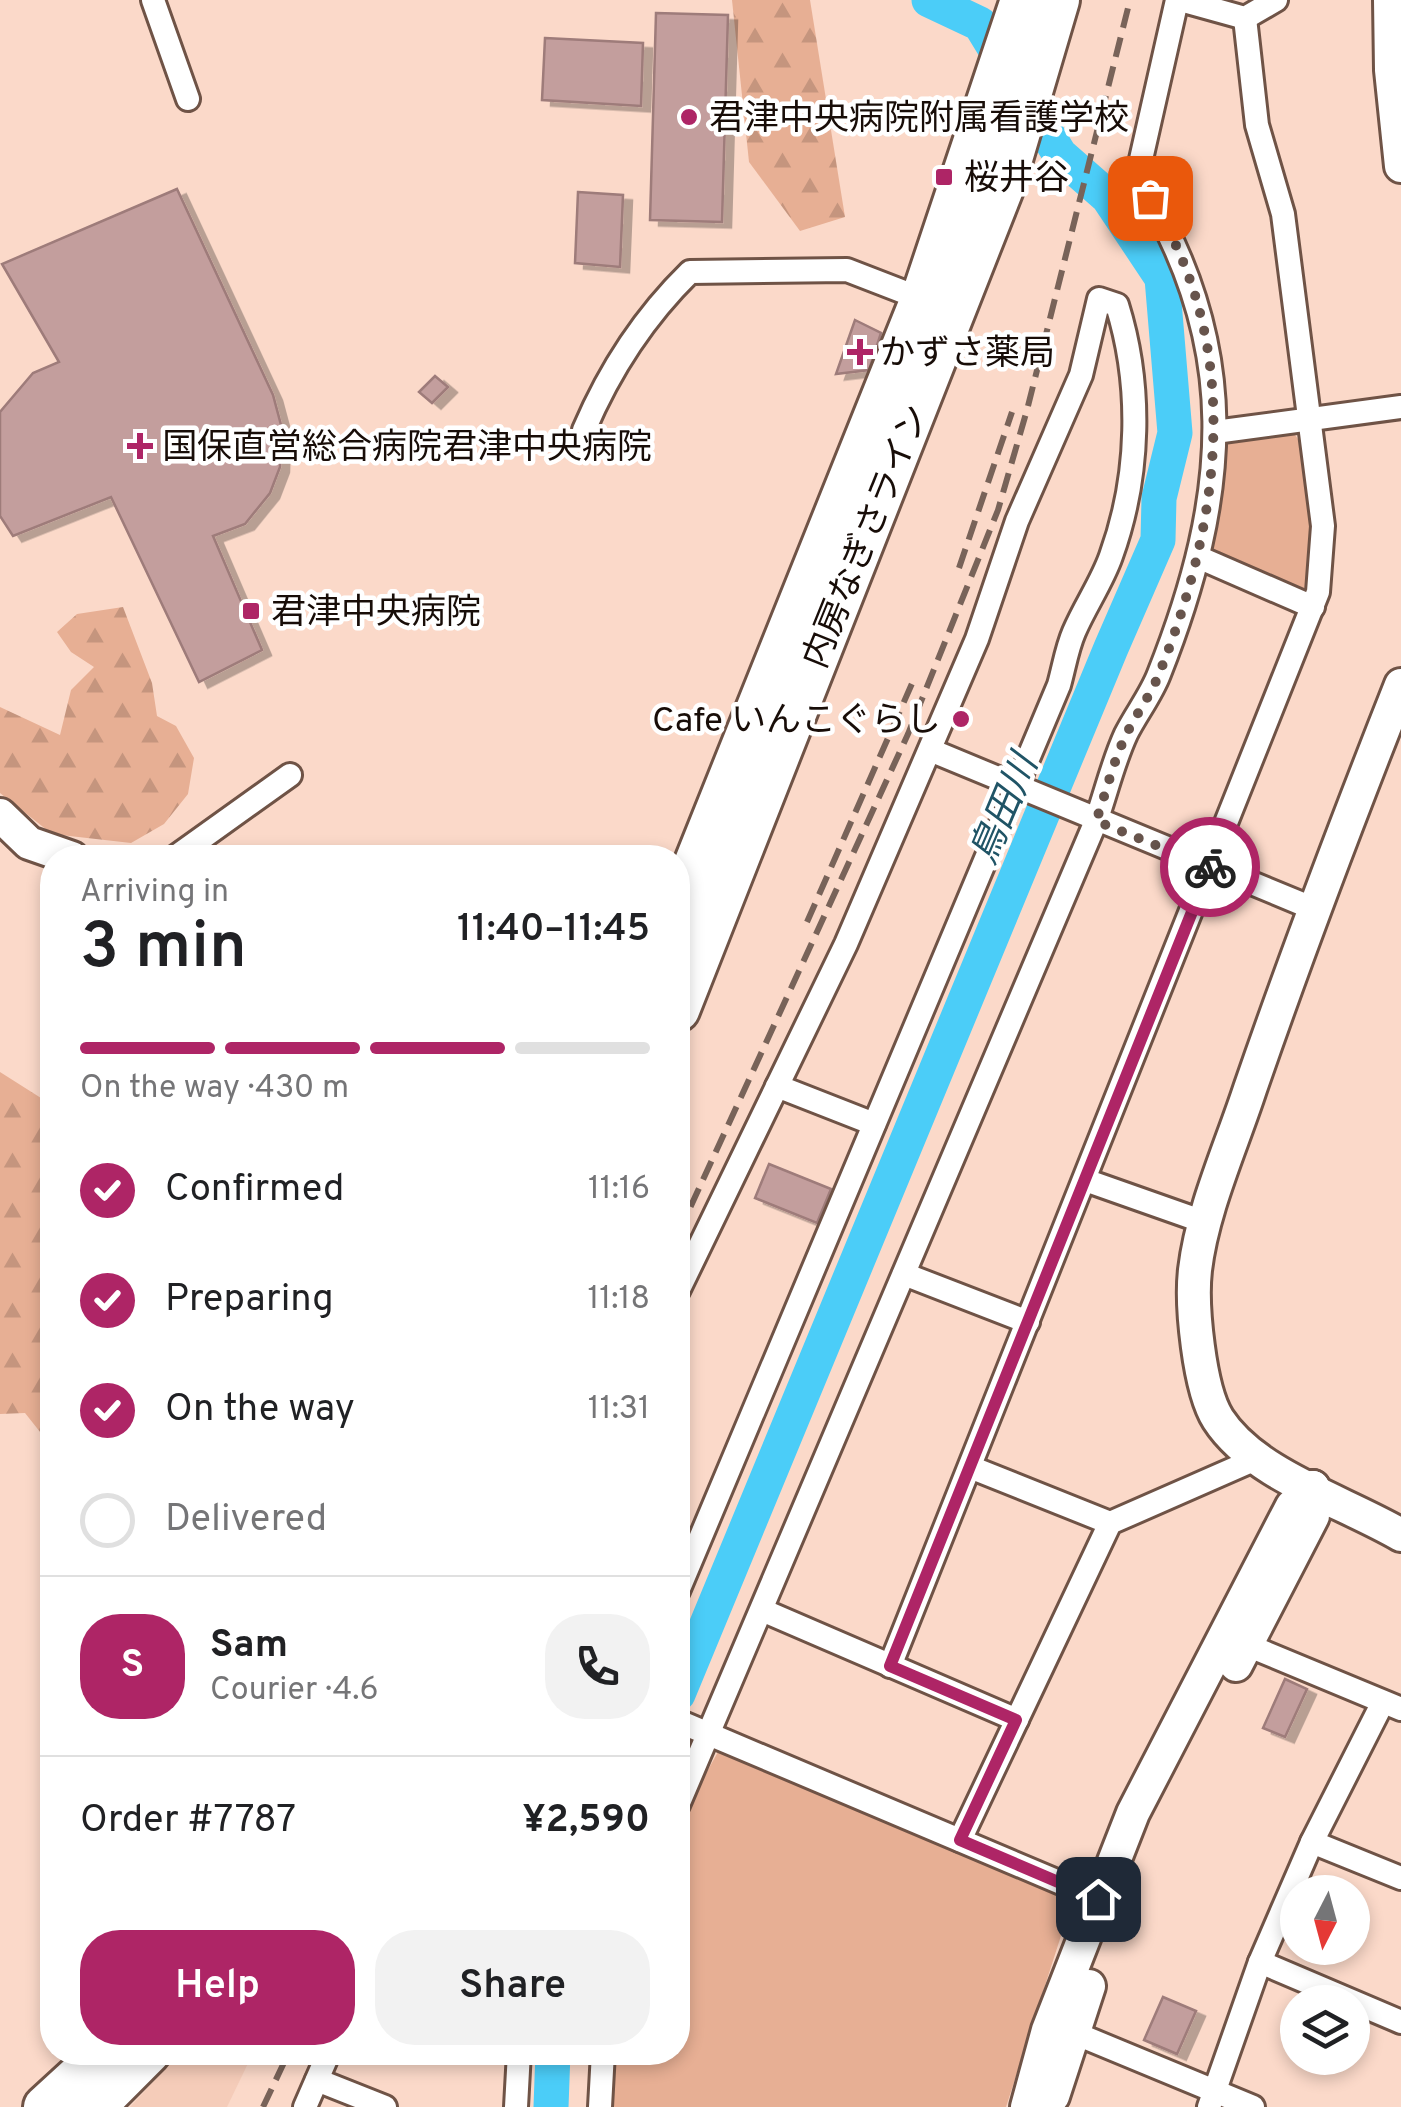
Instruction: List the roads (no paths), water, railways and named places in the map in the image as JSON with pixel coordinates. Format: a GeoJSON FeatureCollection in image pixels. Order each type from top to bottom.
{"type":"FeatureCollection","features":[{"type":"Feature","properties":{"kind":"highway","name":"内房なぎさライン"},"geometry":{"type":"LineString","coordinates":[[690,876],[922,299],[991,105],[1025,31],[1058,0]]}},
{"type":"Feature","properties":{"kind":"highway","name":"内房なぎさライン"},"geometry":{"type":"LineString","coordinates":[[690,980],[996,204],[1016,143],[1025,31]]}},
{"type":"Feature","properties":{"kind":"highway"},"geometry":{"type":"LineString","coordinates":[[46,2107],[90,2065]]}},
{"type":"Feature","properties":{"kind":"highway"},"geometry":{"type":"LineString","coordinates":[[94,2107],[137,2065]]}},
{"type":"Feature","properties":{"kind":"street"},"geometry":{"type":"LineString","coordinates":[[153,0],[188,99]]}},
{"type":"Feature","properties":{"kind":"street"},"geometry":{"type":"LineString","coordinates":[[1108,1903],[695,1728],[762,1610],[1125,736],[1160,674],[1198,558],[1215,432],[1208,332],[1181,252],[1137,177],[1178,0],[1245,18],[1276,0]]}},
{"type":"Feature","properties":{"kind":"street"},"geometry":{"type":"LineString","coordinates":[[1390,0],[1391,70],[1401,166]]}},
{"type":"Feature","properties":{"kind":"street"},"geometry":{"type":"LineString","coordinates":[[890,1666],[1212,868],[1313,607],[1324,559],[1283,214],[1257,126],[1245,18]]}},
{"type":"Feature","properties":{"kind":"street"},"geometry":{"type":"LineString","coordinates":[[584,430],[600,394],[648,314],[690,272],[847,270],[922,299]]}},
{"type":"Feature","properties":{"kind":"street"},"geometry":{"type":"LineString","coordinates":[[690,1266],[846,944],[930,750],[977,638],[1017,521],[1081,374],[1099,299],[1117,304],[1128,341],[1136,406],[1124,517],[1110,560],[1072,635],[1060,684],[1019,790],[690,1563]]}},
{"type":"Feature","properties":{"kind":"street"},"geometry":{"type":"LineString","coordinates":[[1215,432],[1401,407]]}},
{"type":"Feature","properties":{"kind":"street"},"geometry":{"type":"LineString","coordinates":[[1198,558],[1313,607]]}},
{"type":"Feature","properties":{"kind":"street"},"geometry":{"type":"LineString","coordinates":[[1401,685],[1312,908],[1206,1223],[1195,1272],[1194,1297],[1207,1389],[1216,1415],[1247,1454],[1401,1535]]}},
{"type":"Feature","properties":{"kind":"street"},"geometry":{"type":"LineString","coordinates":[[930,750],[1312,908]]}},
{"type":"Feature","properties":{"kind":"street"},"geometry":{"type":"LineString","coordinates":[[192,845],[290,774]]}},
{"type":"Feature","properties":{"kind":"street"},"geometry":{"type":"LineString","coordinates":[[0,814],[30,843],[40,847]]}},
{"type":"Feature","properties":{"kind":"street"},"geometry":{"type":"LineString","coordinates":[[777,1086],[874,1124]]}},
{"type":"Feature","properties":{"kind":"street"},"geometry":{"type":"LineString","coordinates":[[1085,1180],[1206,1223]]}},
{"type":"Feature","properties":{"kind":"street"},"geometry":{"type":"LineString","coordinates":[[904,1274],[1028,1322]]}},
{"type":"Feature","properties":{"kind":"street"},"geometry":{"type":"LineString","coordinates":[[960,1840],[1110,1524],[1256,1459]]}},
{"type":"Feature","properties":{"kind":"street"},"geometry":{"type":"LineString","coordinates":[[970,1467],[1110,1524]]}},
{"type":"Feature","properties":{"kind":"street"},"geometry":{"type":"LineString","coordinates":[[1027,2107],[1048,2030],[1108,1903],[1312,1516],[1313,1488]]}},
{"type":"Feature","properties":{"kind":"street"},"geometry":{"type":"LineString","coordinates":[[1049,2107],[1133,1813],[1292,1506],[1313,1488]]}},
{"type":"Feature","properties":{"kind":"street"},"geometry":{"type":"LineString","coordinates":[[762,1610],[1016,1720]]}},
{"type":"Feature","properties":{"kind":"street"},"geometry":{"type":"LineString","coordinates":[[1211,2099],[1260,1962],[1312,1842],[1392,1706],[1247,1645]]}},
{"type":"Feature","properties":{"kind":"street"},"geometry":{"type":"LineString","coordinates":[[1312,1842],[1401,1878]]}},
{"type":"Feature","properties":{"kind":"street"},"geometry":{"type":"LineString","coordinates":[[1260,1962],[1401,2022]]}},
{"type":"Feature","properties":{"kind":"street"},"geometry":{"type":"LineString","coordinates":[[1072,2032],[1211,2099],[1253,2107]]}},
{"type":"Feature","properties":{"kind":"street"},"geometry":{"type":"LineString","coordinates":[[304,2107],[323,2065]]}},
{"type":"Feature","properties":{"kind":"street"},"geometry":{"type":"LineString","coordinates":[[516,2107],[518,2065]]}},
{"type":"Feature","properties":{"kind":"street"},"geometry":{"type":"LineString","coordinates":[[600,2107],[602,2065]]}},
{"type":"Feature","properties":{"kind":"street"},"geometry":{"type":"LineString","coordinates":[[317,2080],[385,2107]]}},
{"type":"Feature","properties":{"kind":"waterway","name":"鳥田川"},"geometry":{"type":"LineString","coordinates":[[690,1665],[1158,540],[1159,498],[1175,433],[1162,278],[1108,197],[1060,155],[980,24],[929,0]]}},
{"type":"Feature","properties":{"kind":"waterway","name":"鳥田川"},"geometry":{"type":"LineString","coordinates":[[551,2107],[553,2065]]}},
{"type":"Feature","properties":{"kind":"railway"},"geometry":{"type":"LineString","coordinates":[[690,1208],[908,734],[998,510],[1027,410],[1130,0]]}},
{"type":"Feature","properties":{"kind":"railway"},"geometry":{"type":"LineString","coordinates":[[959,568],[1012,412]]}},
{"type":"Feature","properties":{"kind":"railway"},"geometry":{"type":"LineString","coordinates":[[807,922],[914,679]]}},
{"type":"Feature","properties":{"kind":"railway"},"geometry":{"type":"LineString","coordinates":[[263,2107],[283,2065]]}},
{"type":"Feature","properties":{"kind":"place","name":"君津中央病院附属看護学校"},"geometry":{"type":"Point","coordinates":[689,117]}},
{"type":"Feature","properties":{"kind":"place","name":"桜井谷"},"geometry":{"type":"Point","coordinates":[944,177]}},
{"type":"Feature","properties":{"kind":"place","name":"かずさ薬局"},"geometry":{"type":"Point","coordinates":[860,352]}},
{"type":"Feature","properties":{"kind":"place","name":"国保直営総合病院君津中央病院"},"geometry":{"type":"Point","coordinates":[140,446]}},
{"type":"Feature","properties":{"kind":"place","name":"君津中央病院"},"geometry":{"type":"Point","coordinates":[251,611]}},
{"type":"Feature","properties":{"kind":"place","name":"Cafe いんこぐらし"},"geometry":{"type":"Point","coordinates":[961,719]}}]}
